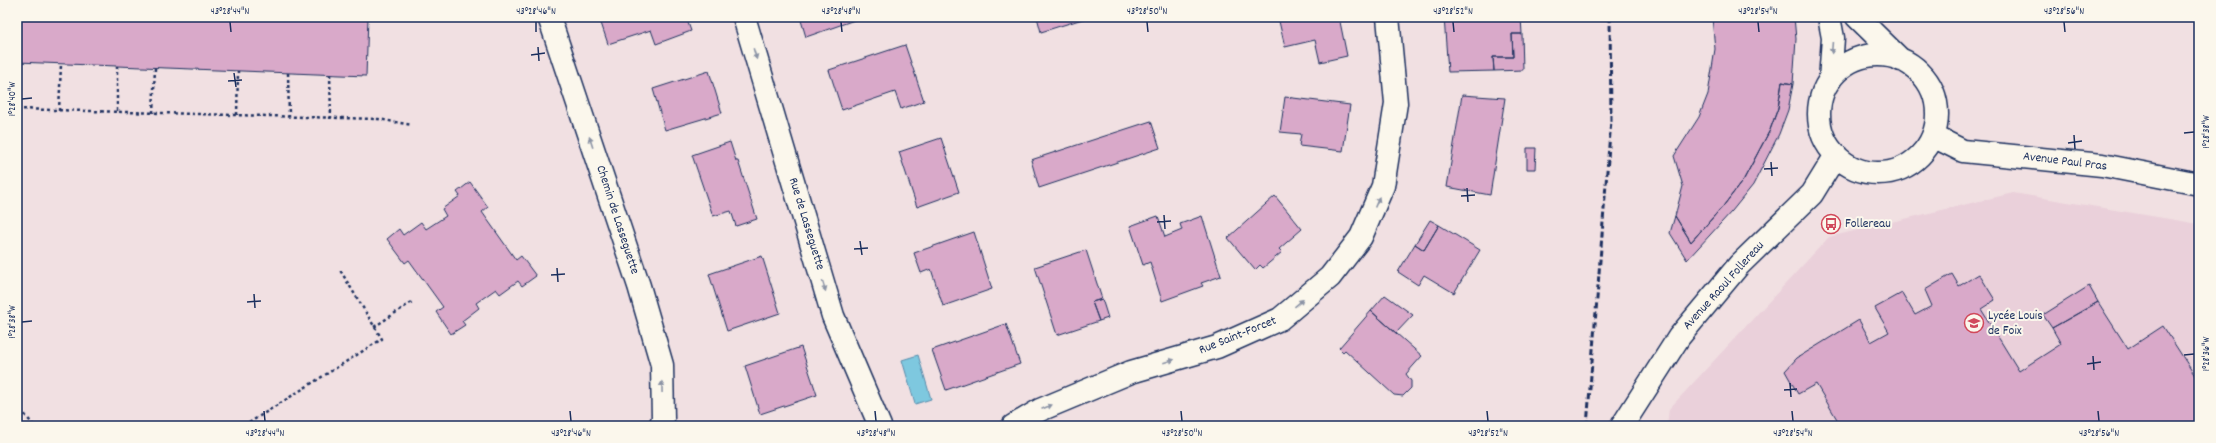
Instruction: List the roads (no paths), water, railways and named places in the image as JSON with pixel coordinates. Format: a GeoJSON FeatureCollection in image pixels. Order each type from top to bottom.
{"type":"FeatureCollection","features":[{"type":"Feature","properties":{"kind":"street","name":"Chemin de Lasseguette"},"geometry":{"type":"LineString","coordinates":[[549,17],[639,286],[662,365],[662,419],[660,426]]}},
{"type":"Feature","properties":{"kind":"street","name":"Rue de Lasseguette"},"geometry":{"type":"LineString","coordinates":[[744,17],[833,316],[880,426]]}},
{"type":"Feature","properties":{"kind":"street","name":"Rue Saint-Forcet"},"geometry":{"type":"LineString","coordinates":[[1013,426],[1040,410],[1131,372],[1218,347],[1280,319],[1330,278],[1361,237],[1383,186],[1396,103],[1388,17]]}},
{"type":"Feature","properties":{"kind":"street"},"geometry":{"type":"LineString","coordinates":[[1829,17],[1833,38],[1830,80]]}},
{"type":"Feature","properties":{"kind":"street"},"geometry":{"type":"LineString","coordinates":[[1857,17],[1901,60]]}},
{"type":"Feature","properties":{"kind":"street"},"geometry":{"type":"LineString","coordinates":[[1882,55],[1901,60],[1917,69],[1928,84],[1936,106],[1937,119],[1933,136],[1923,153],[1908,166],[1890,172],[1870,173],[1852,167],[1836,156],[1824,139],[1819,119],[1821,99],[1830,80],[1844,66],[1862,57],[1882,55]]}},
{"type":"Feature","properties":{"kind":"street","name":"Avenue Paul Pras"},"geometry":{"type":"LineString","coordinates":[[1933,136],[1964,151],[2102,165],[2199,184]]}},
{"type":"Feature","properties":{"kind":"street","name":"Avenue Raoul Follereau"},"geometry":{"type":"LineString","coordinates":[[1622,426],[1679,337],[1739,265],[1812,194],[1836,156]]}},
{"type":"Feature","properties":{"kind":"water"},"geometry":{"type":"Polygon","coordinates":[[[918,355],[931,399],[915,404],[902,360],[918,355]]]}},
{"type":"Feature","properties":{"kind":"railway"},"geometry":{"type":"LineString","coordinates":[[1587,426],[1611,120],[1610,17]]}},
{"type":"Feature","properties":{"kind":"place","name":"Follereau"},"geometry":{"type":"Point","coordinates":[1831,224]}},
{"type":"Feature","properties":{"kind":"place","name":"Lycée Louis de Foix"},"geometry":{"type":"Point","coordinates":[1974,323]}}]}
